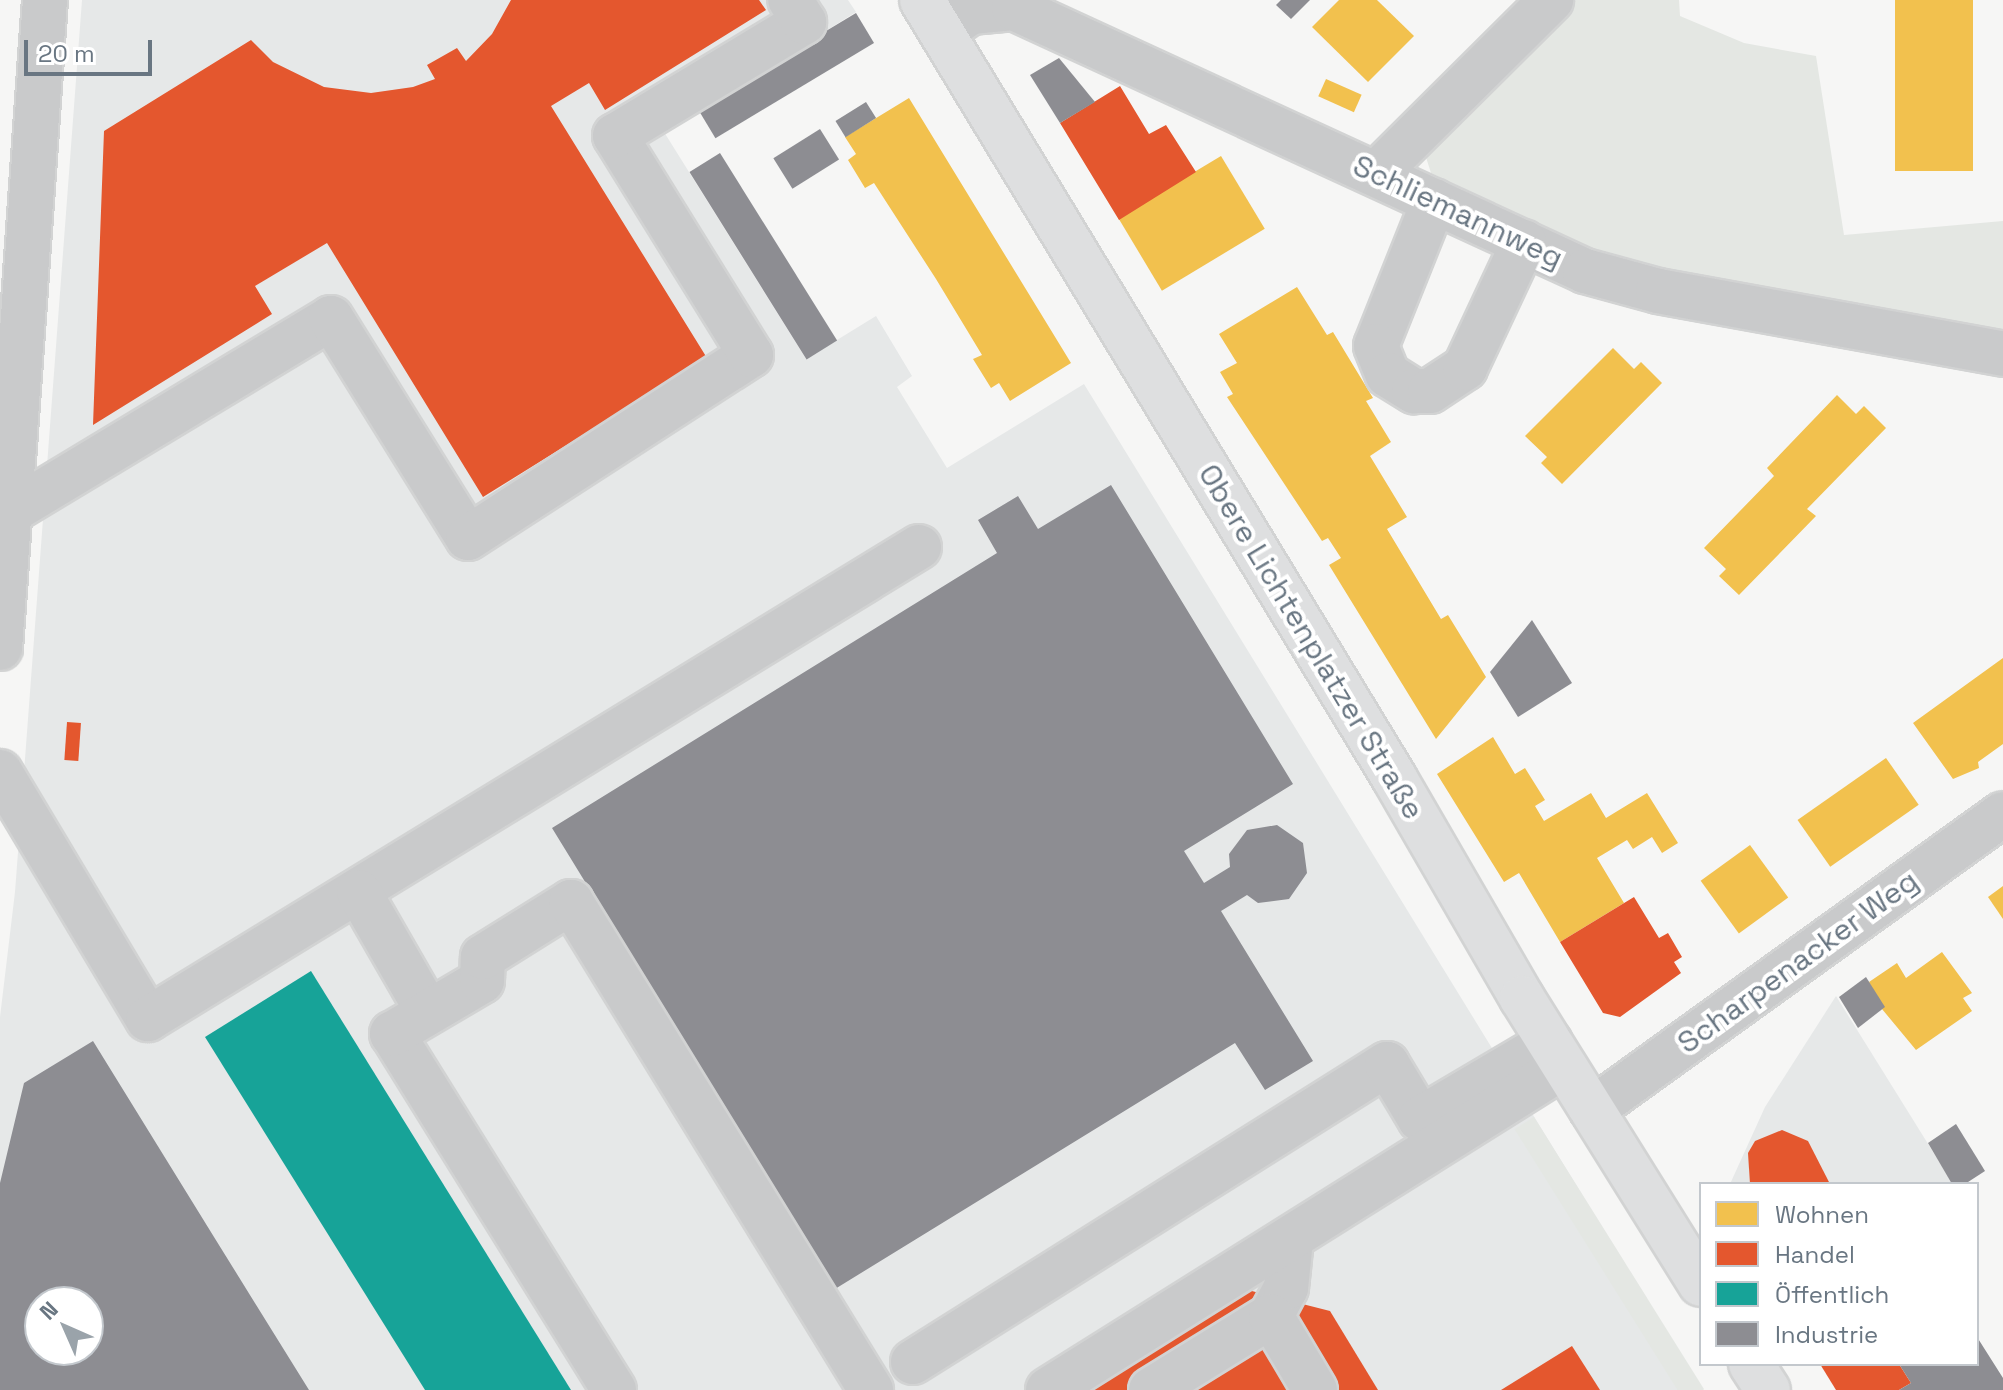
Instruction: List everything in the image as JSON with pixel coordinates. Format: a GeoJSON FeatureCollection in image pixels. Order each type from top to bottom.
{"type":"FeatureCollection","features":[{"type":"Feature","properties":{"kind":"main road","name":"Obere Lichtenplatzer Straße"},"geometry":{"type":"LineString","coordinates":[[932,16],[1557,1054],[1699,1281]]}},
{"type":"Feature","properties":{"kind":"main road"},"geometry":{"type":"LineString","coordinates":[[1752,1366],[1768,1390]]}},
{"type":"Feature","properties":{"kind":"street"},"geometry":{"type":"LineString","coordinates":[[0,648],[45,0]]}},
{"type":"Feature","properties":{"kind":"street"},"geometry":{"type":"LineString","coordinates":[[8,513],[331,318],[468,538],[751,355],[615,136],[804,22],[790,0]]}},
{"type":"Feature","properties":{"kind":"street"},"geometry":{"type":"LineString","coordinates":[[1376,174],[1551,0]]}},
{"type":"Feature","properties":{"kind":"street","name":"Schliemannweg"},"geometry":{"type":"LineString","coordinates":[[932,16],[1014,8],[1585,271],[1658,291],[2003,354]]}},
{"type":"Feature","properties":{"kind":"street"},"geometry":{"type":"LineString","coordinates":[[1434,201],[1376,346],[1388,375],[1414,391],[1430,391],[1465,368],[1524,242]]}},
{"type":"Feature","properties":{"kind":"street"},"geometry":{"type":"LineString","coordinates":[[0,772],[148,1019],[919,547]]}},
{"type":"Feature","properties":{"kind":"street","name":"Scharpenacker Weg"},"geometry":{"type":"LineString","coordinates":[[1592,1110],[2003,814]]}},
{"type":"Feature","properties":{"kind":"street"},"geometry":{"type":"LineString","coordinates":[[359,892],[428,1012]]}},
{"type":"Feature","properties":{"kind":"street"},"geometry":{"type":"LineString","coordinates":[[614,1390],[392,1034],[482,981],[483,957],[571,902],[871,1390]]}},
{"type":"Feature","properties":{"kind":"street"},"geometry":{"type":"LineString","coordinates":[[1048,1390],[1291,1240],[1557,1054]]}},
{"type":"Feature","properties":{"kind":"street"},"geometry":{"type":"LineString","coordinates":[[913,1362],[1387,1064],[1420,1119],[1557,1054]]}},
{"type":"Feature","properties":{"kind":"street"},"geometry":{"type":"LineString","coordinates":[[1151,1390],[1271,1316],[1286,1288],[1291,1240]]}},
{"type":"Feature","properties":{"kind":"street"},"geometry":{"type":"LineString","coordinates":[[1271,1316],[1304,1386]]}},
{"type":"Feature","properties":{"kind":"shaded area"},"geometry":{"type":"Polygon","coordinates":[[[82,0],[848,0],[856,12],[664,132],[806,359],[876,316],[912,376],[897,387],[947,468],[1084,384],[1702,1390],[0,1390],[0,1017],[15,892],[82,0]]]}},
{"type":"Feature","properties":{"kind":"shaded area"},"geometry":{"type":"Polygon","coordinates":[[[1576,0],[1679,0],[1680,16],[1744,43],[1816,56],[1844,235],[2003,221],[2003,330],[1704,277],[1676,281],[1612,262],[1431,173],[1424,151],[1576,0]]]}},
{"type":"Feature","properties":{"kind":"shaded area"},"geometry":{"type":"Polygon","coordinates":[[[1836,996],[1952,1182],[1731,1182],[1765,1107],[1836,996]]]}},
{"type":"Feature","properties":{"kind":"shaded area"},"geometry":{"type":"Polygon","coordinates":[[[1534,1117],[1704,1389],[1677,1390],[1514,1129],[1534,1117]]]}},
{"type":"Feature","properties":{"kind":"building: Wohnen"},"geometry":{"type":"Polygon","coordinates":[[[1339,0],[1377,0],[1414,36],[1368,82],[1312,27],[1339,0]]]}},
{"type":"Feature","properties":{"kind":"building: Wohnen"},"geometry":{"type":"Polygon","coordinates":[[[1895,0],[1973,0],[1973,171],[1895,171],[1895,0]]]}},
{"type":"Feature","properties":{"kind":"building: Wohnen"},"geometry":{"type":"Polygon","coordinates":[[[1326,79],[1362,95],[1354,112],[1318,96],[1326,79]]]}},
{"type":"Feature","properties":{"kind":"building: Wohnen"},"geometry":{"type":"Polygon","coordinates":[[[909,98],[1071,363],[1010,401],[999,383],[991,388],[973,359],[982,355],[874,183],[865,188],[848,160],[856,154],[845,137],[909,98]]]}},
{"type":"Feature","properties":{"kind":"building: Wohnen"},"geometry":{"type":"Polygon","coordinates":[[[1221,156],[1265,229],[1162,291],[1118,218],[1221,156]]]}},
{"type":"Feature","properties":{"kind":"building: Wohnen"},"geometry":{"type":"Polygon","coordinates":[[[1297,287],[1327,335],[1333,332],[1373,398],[1366,401],[1391,442],[1370,456],[1407,517],[1387,529],[1441,619],[1448,615],[1486,677],[1436,739],[1329,565],[1341,558],[1328,538],[1322,541],[1227,397],[1233,394],[1220,372],[1237,363],[1219,334],[1297,287]]]}},
{"type":"Feature","properties":{"kind":"building: Wohnen"},"geometry":{"type":"Polygon","coordinates":[[[1613,348],[1634,369],[1641,362],[1662,383],[1562,484],[1541,463],[1547,457],[1525,436],[1613,348]]]}},
{"type":"Feature","properties":{"kind":"building: Wohnen"},"geometry":{"type":"Polygon","coordinates":[[[1837,395],[1856,414],[1864,406],[1886,428],[1807,509],[1816,516],[1739,595],[1719,576],[1726,569],[1704,548],[1774,476],[1767,468],[1837,395]]]}},
{"type":"Feature","properties":{"kind":"building: Wohnen"},"geometry":{"type":"Polygon","coordinates":[[[2003,658],[2003,744],[1978,762],[1979,768],[1953,779],[1913,723],[2003,658]]]}},
{"type":"Feature","properties":{"kind":"building: Wohnen"},"geometry":{"type":"Polygon","coordinates":[[[1493,737],[1515,774],[1525,768],[1545,800],[1535,806],[1544,821],[1591,793],[1606,818],[1647,793],[1678,843],[1662,853],[1652,837],[1633,849],[1627,840],[1597,858],[1624,903],[1560,942],[1519,873],[1504,882],[1437,774],[1493,737]]]}},
{"type":"Feature","properties":{"kind":"building: Wohnen"},"geometry":{"type":"Polygon","coordinates":[[[1886,758],[1919,805],[1830,867],[1798,820],[1886,758]]]}},
{"type":"Feature","properties":{"kind":"building: Wohnen"},"geometry":{"type":"Polygon","coordinates":[[[1750,845],[1788,898],[1739,933],[1701,881],[1750,845]]]}},
{"type":"Feature","properties":{"kind":"building: Wohnen"},"geometry":{"type":"Polygon","coordinates":[[[2003,886],[2003,919],[1988,897],[2003,886]]]}},
{"type":"Feature","properties":{"kind":"building: Wohnen"},"geometry":{"type":"Polygon","coordinates":[[[1942,952],[1972,993],[1963,998],[1972,1011],[1916,1050],[1882,1009],[1869,982],[1897,963],[1906,978],[1942,952]]]}},
{"type":"Feature","properties":{"kind":"building: Handel"},"geometry":{"type":"Polygon","coordinates":[[[511,0],[759,0],[766,10],[605,110],[589,83],[551,106],[707,358],[483,497],[327,243],[255,286],[272,314],[93,425],[104,131],[251,40],[273,62],[324,87],[371,93],[413,87],[435,79],[427,65],[457,48],[466,61],[492,34],[511,0]]]}},
{"type":"Feature","properties":{"kind":"building: Handel"},"geometry":{"type":"Polygon","coordinates":[[[1120,86],[1149,134],[1166,125],[1196,172],[1119,220],[1060,123],[1120,86]]]}},
{"type":"Feature","properties":{"kind":"building: Handel"},"geometry":{"type":"Polygon","coordinates":[[[67,722],[81,723],[78,761],[64,760],[67,722]]]}},
{"type":"Feature","properties":{"kind":"building: Handel"},"geometry":{"type":"Polygon","coordinates":[[[1634,897],[1659,938],[1668,933],[1682,957],[1674,962],[1681,973],[1620,1017],[1603,1013],[1560,942],[1634,897]]]}},
{"type":"Feature","properties":{"kind":"building: Handel"},"geometry":{"type":"Polygon","coordinates":[[[1782,1130],[1808,1141],[1829,1182],[1750,1182],[1748,1153],[1755,1141],[1782,1130]]]}},
{"type":"Feature","properties":{"kind":"building: Handel"},"geometry":{"type":"Polygon","coordinates":[[[1248,1290],[1330,1311],[1378,1390],[1085,1390],[1248,1290]]]}},
{"type":"Feature","properties":{"kind":"building: Handel"},"geometry":{"type":"Polygon","coordinates":[[[1572,1346],[1600,1390],[1501,1390],[1572,1346]]]}},
{"type":"Feature","properties":{"kind":"building: Handel"},"geometry":{"type":"Polygon","coordinates":[[[1821,1366],[1900,1366],[1911,1383],[1899,1390],[1836,1390],[1821,1366]]]}},
{"type":"Feature","properties":{"kind":"building: Öffentlich"},"geometry":{"type":"Polygon","coordinates":[[[311,971],[571,1390],[425,1390],[205,1037],[311,971]]]}},
{"type":"Feature","properties":{"kind":"building: Industrie"},"geometry":{"type":"Polygon","coordinates":[[[1281,0],[1310,0],[1291,19],[1276,5],[1281,0]]]}},
{"type":"Feature","properties":{"kind":"building: Industrie"},"geometry":{"type":"Polygon","coordinates":[[[856,13],[874,43],[715,138],[697,108],[856,13]]]}},
{"type":"Feature","properties":{"kind":"building: Industrie"},"geometry":{"type":"Polygon","coordinates":[[[1059,58],[1095,102],[1060,123],[1030,75],[1059,58]]]}},
{"type":"Feature","properties":{"kind":"building: Industrie"},"geometry":{"type":"Polygon","coordinates":[[[866,102],[876,118],[846,137],[835,121],[866,102]]]}},
{"type":"Feature","properties":{"kind":"building: Industrie"},"geometry":{"type":"Polygon","coordinates":[[[820,129],[839,160],[792,189],[773,158],[820,129]]]}},
{"type":"Feature","properties":{"kind":"building: Industrie"},"geometry":{"type":"Polygon","coordinates":[[[720,153],[837,340],[807,359],[689,172],[720,153]]]}},
{"type":"Feature","properties":{"kind":"building: Industrie"},"geometry":{"type":"Polygon","coordinates":[[[1111,485],[1293,784],[1184,851],[1204,883],[1230,867],[1229,854],[1247,830],[1277,825],[1303,843],[1307,873],[1289,899],[1258,903],[1247,895],[1221,911],[1313,1061],[1265,1090],[1235,1043],[835,1289],[552,828],[997,553],[978,520],[1018,496],[1038,529],[1111,485]]]}},
{"type":"Feature","properties":{"kind":"building: Industrie"},"geometry":{"type":"Polygon","coordinates":[[[1532,620],[1572,683],[1518,717],[1490,672],[1532,620]]]}},
{"type":"Feature","properties":{"kind":"building: Industrie"},"geometry":{"type":"Polygon","coordinates":[[[1866,977],[1885,1007],[1858,1028],[1839,997],[1866,977]]]}},
{"type":"Feature","properties":{"kind":"building: Industrie"},"geometry":{"type":"Polygon","coordinates":[[[93,1041],[309,1390],[0,1390],[0,1183],[24,1083],[93,1041]]]}},
{"type":"Feature","properties":{"kind":"building: Industrie"},"geometry":{"type":"Polygon","coordinates":[[[1956,1124],[1985,1171],[1968,1182],[1951,1182],[1928,1143],[1956,1124]]]}},
{"type":"Feature","properties":{"kind":"building: Industrie"},"geometry":{"type":"Polygon","coordinates":[[[1979,1340],[2003,1378],[2003,1390],[1899,1390],[1911,1383],[1900,1366],[1979,1366],[1979,1340]]]}}]}
